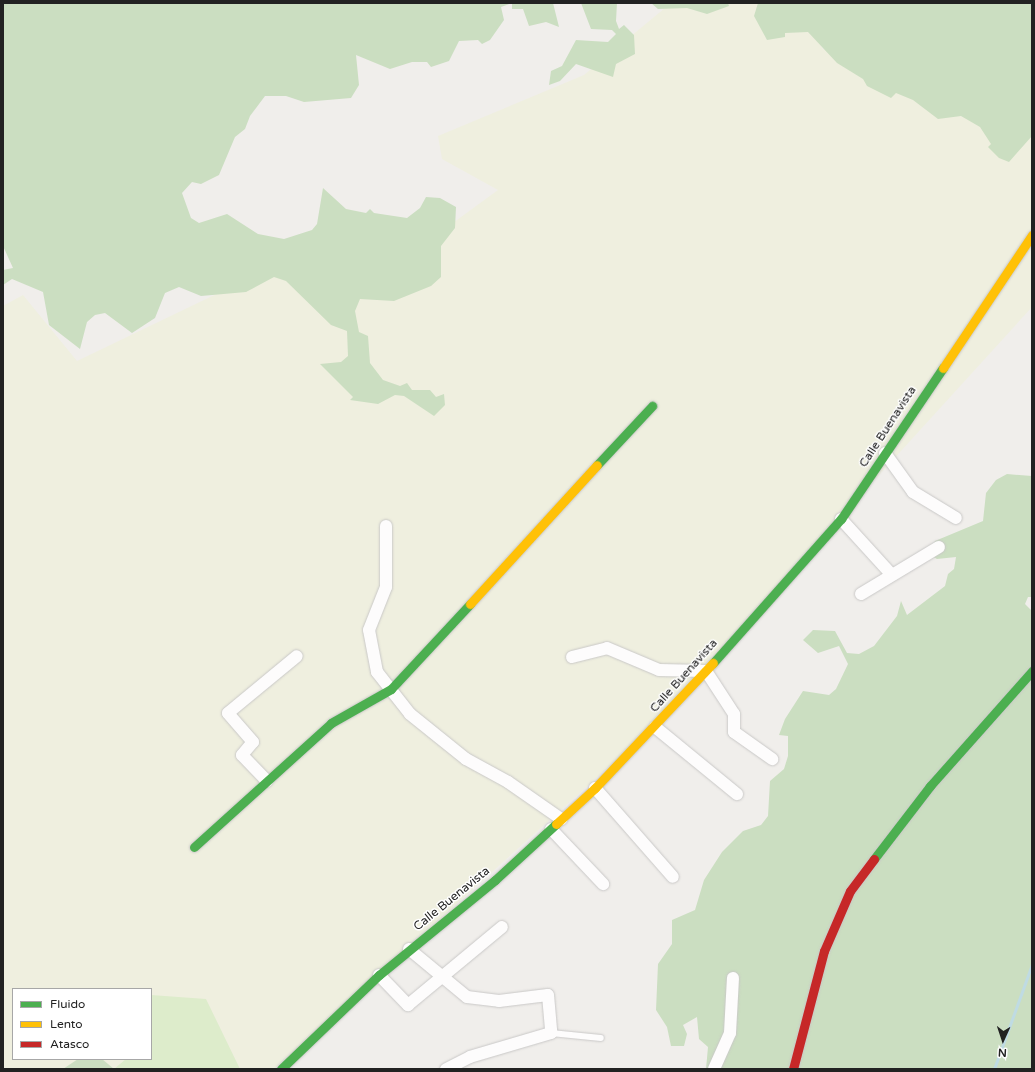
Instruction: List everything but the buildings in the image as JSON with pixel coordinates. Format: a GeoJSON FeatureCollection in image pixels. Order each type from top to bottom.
{"type":"FeatureCollection","features":[{"type":"Feature","properties":{"kind":"street","name":"Calle Buenavista"},"geometry":{"type":"LineString","coordinates":[[281,1069],[379,975],[551,829],[595,788],[655,727],[706,671],[841,519],[1032,235]]}},
{"type":"Feature","properties":{"kind":"street"},"geometry":{"type":"LineString","coordinates":[[194,847],[331,723],[391,689],[652,406]]}},
{"type":"Feature","properties":{"kind":"street"},"geometry":{"type":"LineString","coordinates":[[885,453],[913,492],[956,518]]}},
{"type":"Feature","properties":{"kind":"street"},"geometry":{"type":"LineString","coordinates":[[841,519],[891,574]]}},
{"type":"Feature","properties":{"kind":"street"},"geometry":{"type":"LineString","coordinates":[[386,526],[386,587],[369,630],[377,672],[410,714],[466,759],[508,782],[561,819]]}},
{"type":"Feature","properties":{"kind":"street"},"geometry":{"type":"LineString","coordinates":[[861,594],[891,574],[939,547]]}},
{"type":"Feature","properties":{"kind":"street"},"geometry":{"type":"LineString","coordinates":[[572,657],[607,648],[660,670],[706,671],[734,714],[734,732],[772,759]]}},
{"type":"Feature","properties":{"kind":"street"},"geometry":{"type":"LineString","coordinates":[[267,781],[242,755],[253,742],[228,714],[297,656]]}},
{"type":"Feature","properties":{"kind":"street"},"geometry":{"type":"LineString","coordinates":[[793,1069],[824,951],[850,891],[930,786],[1032,670]]}},
{"type":"Feature","properties":{"kind":"street"},"geometry":{"type":"LineString","coordinates":[[655,727],[737,794]]}},
{"type":"Feature","properties":{"kind":"street"},"geometry":{"type":"LineString","coordinates":[[595,788],[673,876]]}},
{"type":"Feature","properties":{"kind":"street"},"geometry":{"type":"LineString","coordinates":[[551,829],[603,884]]}},
{"type":"Feature","properties":{"kind":"street"},"geometry":{"type":"LineString","coordinates":[[379,975],[408,1005],[440,976],[502,927]]}},
{"type":"Feature","properties":{"kind":"street"},"geometry":{"type":"LineString","coordinates":[[410,949],[440,976],[467,997],[500,1001],[548,994],[551,1033],[470,1058],[446,1069]]}},
{"type":"Feature","properties":{"kind":"street"},"geometry":{"type":"LineString","coordinates":[[714,1069],[730,1033],[733,978]]}},
{"type":"Feature","properties":{"kind":"lane"},"geometry":{"type":"LineString","coordinates":[[551,1033],[601,1038]]}},
{"type":"Feature","properties":{"kind":"green space"},"geometry":{"type":"Polygon","coordinates":[[[3,3],[512,3],[501,7],[504,20],[490,40],[482,44],[478,40],[459,41],[449,61],[431,67],[427,62],[412,62],[390,69],[356,55],[359,85],[351,98],[304,102],[286,96],[265,96],[250,116],[245,129],[235,137],[219,175],[201,184],[192,182],[182,193],[191,218],[199,223],[227,214],[258,234],[284,239],[312,230],[317,224],[323,188],[346,209],[366,213],[370,209],[374,213],[407,218],[420,208],[426,197],[440,198],[456,207],[455,228],[441,246],[441,277],[431,286],[394,301],[360,299],[355,311],[359,332],[368,336],[370,363],[383,380],[400,386],[407,383],[412,390],[430,390],[436,397],[444,394],[445,405],[434,416],[404,396],[395,395],[378,404],[350,400],[353,397],[320,364],[341,362],[348,356],[347,331],[331,325],[286,281],[274,277],[246,292],[201,296],[179,287],[165,293],[155,318],[132,333],[105,313],[95,315],[87,322],[80,349],[49,325],[43,292],[12,279],[3,285],[3,270],[13,268],[3,246],[3,3]]]}},
{"type":"Feature","properties":{"kind":"green space"},"geometry":{"type":"Polygon","coordinates":[[[512,3],[553,3],[559,27],[546,22],[529,26],[523,9],[512,9],[512,3]]]}},
{"type":"Feature","properties":{"kind":"green space"},"geometry":{"type":"Polygon","coordinates":[[[581,3],[617,3],[616,21],[619,29],[624,25],[634,35],[635,54],[616,64],[613,77],[576,64],[560,81],[549,85],[551,71],[562,66],[576,40],[608,42],[616,34],[612,30],[591,29],[581,3]]]}},
{"type":"Feature","properties":{"kind":"green space"},"geometry":{"type":"Polygon","coordinates":[[[651,3],[728,3],[729,6],[707,14],[687,8],[658,9],[651,3]]]}},
{"type":"Feature","properties":{"kind":"green space"},"geometry":{"type":"Polygon","coordinates":[[[671,3],[798,3],[823,49],[955,92],[1032,96],[1032,307],[637,741],[274,1069],[3,1069],[3,306],[23,295],[77,361],[277,265],[446,228],[498,190],[442,159],[438,136],[584,75],[671,3]]]}},
{"type":"Feature","properties":{"kind":"green space"},"geometry":{"type":"Polygon","coordinates":[[[758,3],[1032,3],[1032,136],[1009,162],[999,158],[988,147],[991,144],[980,127],[961,116],[938,119],[913,100],[896,93],[891,98],[867,86],[863,79],[837,63],[808,32],[785,33],[785,37],[767,40],[754,16],[758,3]]]}},
{"type":"Feature","properties":{"kind":"green space"},"geometry":{"type":"Polygon","coordinates":[[[1007,474],[1032,476],[1032,597],[1028,597],[1025,604],[1032,611],[1032,1069],[706,1069],[708,1047],[699,1039],[697,1017],[683,1025],[687,1034],[684,1046],[671,1046],[667,1027],[656,1010],[658,964],[672,944],[672,920],[695,910],[704,880],[722,852],[743,831],[761,825],[768,816],[770,781],[784,769],[788,756],[788,736],[779,735],[785,719],[803,691],[829,695],[836,689],[848,664],[839,646],[818,653],[803,640],[813,630],[835,631],[847,653],[859,654],[874,646],[897,616],[901,601],[907,615],[945,586],[948,574],[954,569],[956,557],[937,559],[928,554],[935,541],[983,521],[986,493],[996,480],[1007,474]]]}},
{"type":"Feature","properties":{"kind":"green space"},"geometry":{"type":"Polygon","coordinates":[[[152,995],[206,999],[240,1069],[114,1069],[125,1060],[152,1060],[152,995]]]}},
{"type":"Feature","properties":{"kind":"green space"},"geometry":{"type":"Polygon","coordinates":[[[76,1060],[103,1060],[114,1069],[63,1069],[76,1060]]]}},
{"type":"Feature","properties":{"kind":"waterway"},"geometry":{"type":"LineString","coordinates":[[994,1069],[1032,964]]}},
{"type":"Feature","properties":{"kind":"traffic: fast"},"geometry":{"type":"LineString","coordinates":[[713,663],[841,519],[943,368]]}},
{"type":"Feature","properties":{"kind":"traffic: fast"},"geometry":{"type":"LineString","coordinates":[[597,465],[652,406]]}},
{"type":"Feature","properties":{"kind":"traffic: fast"},"geometry":{"type":"LineString","coordinates":[[194,847],[331,723],[391,689],[470,604]]}},
{"type":"Feature","properties":{"kind":"traffic: fast"},"geometry":{"type":"LineString","coordinates":[[874,859],[930,786],[1032,671]]}},
{"type":"Feature","properties":{"kind":"traffic: fast"},"geometry":{"type":"LineString","coordinates":[[281,1069],[379,975],[495,880],[556,824]]}},
{"type":"Feature","properties":{"kind":"traffic: slow"},"geometry":{"type":"LineString","coordinates":[[943,368],[1032,235]]}},
{"type":"Feature","properties":{"kind":"traffic: slow"},"geometry":{"type":"LineString","coordinates":[[470,604],[597,465]]}},
{"type":"Feature","properties":{"kind":"traffic: slow"},"geometry":{"type":"LineString","coordinates":[[556,824],[595,788],[713,663]]}},
{"type":"Feature","properties":{"kind":"traffic: jam"},"geometry":{"type":"LineString","coordinates":[[793,1069],[824,951],[850,891],[874,859]]}}]}
